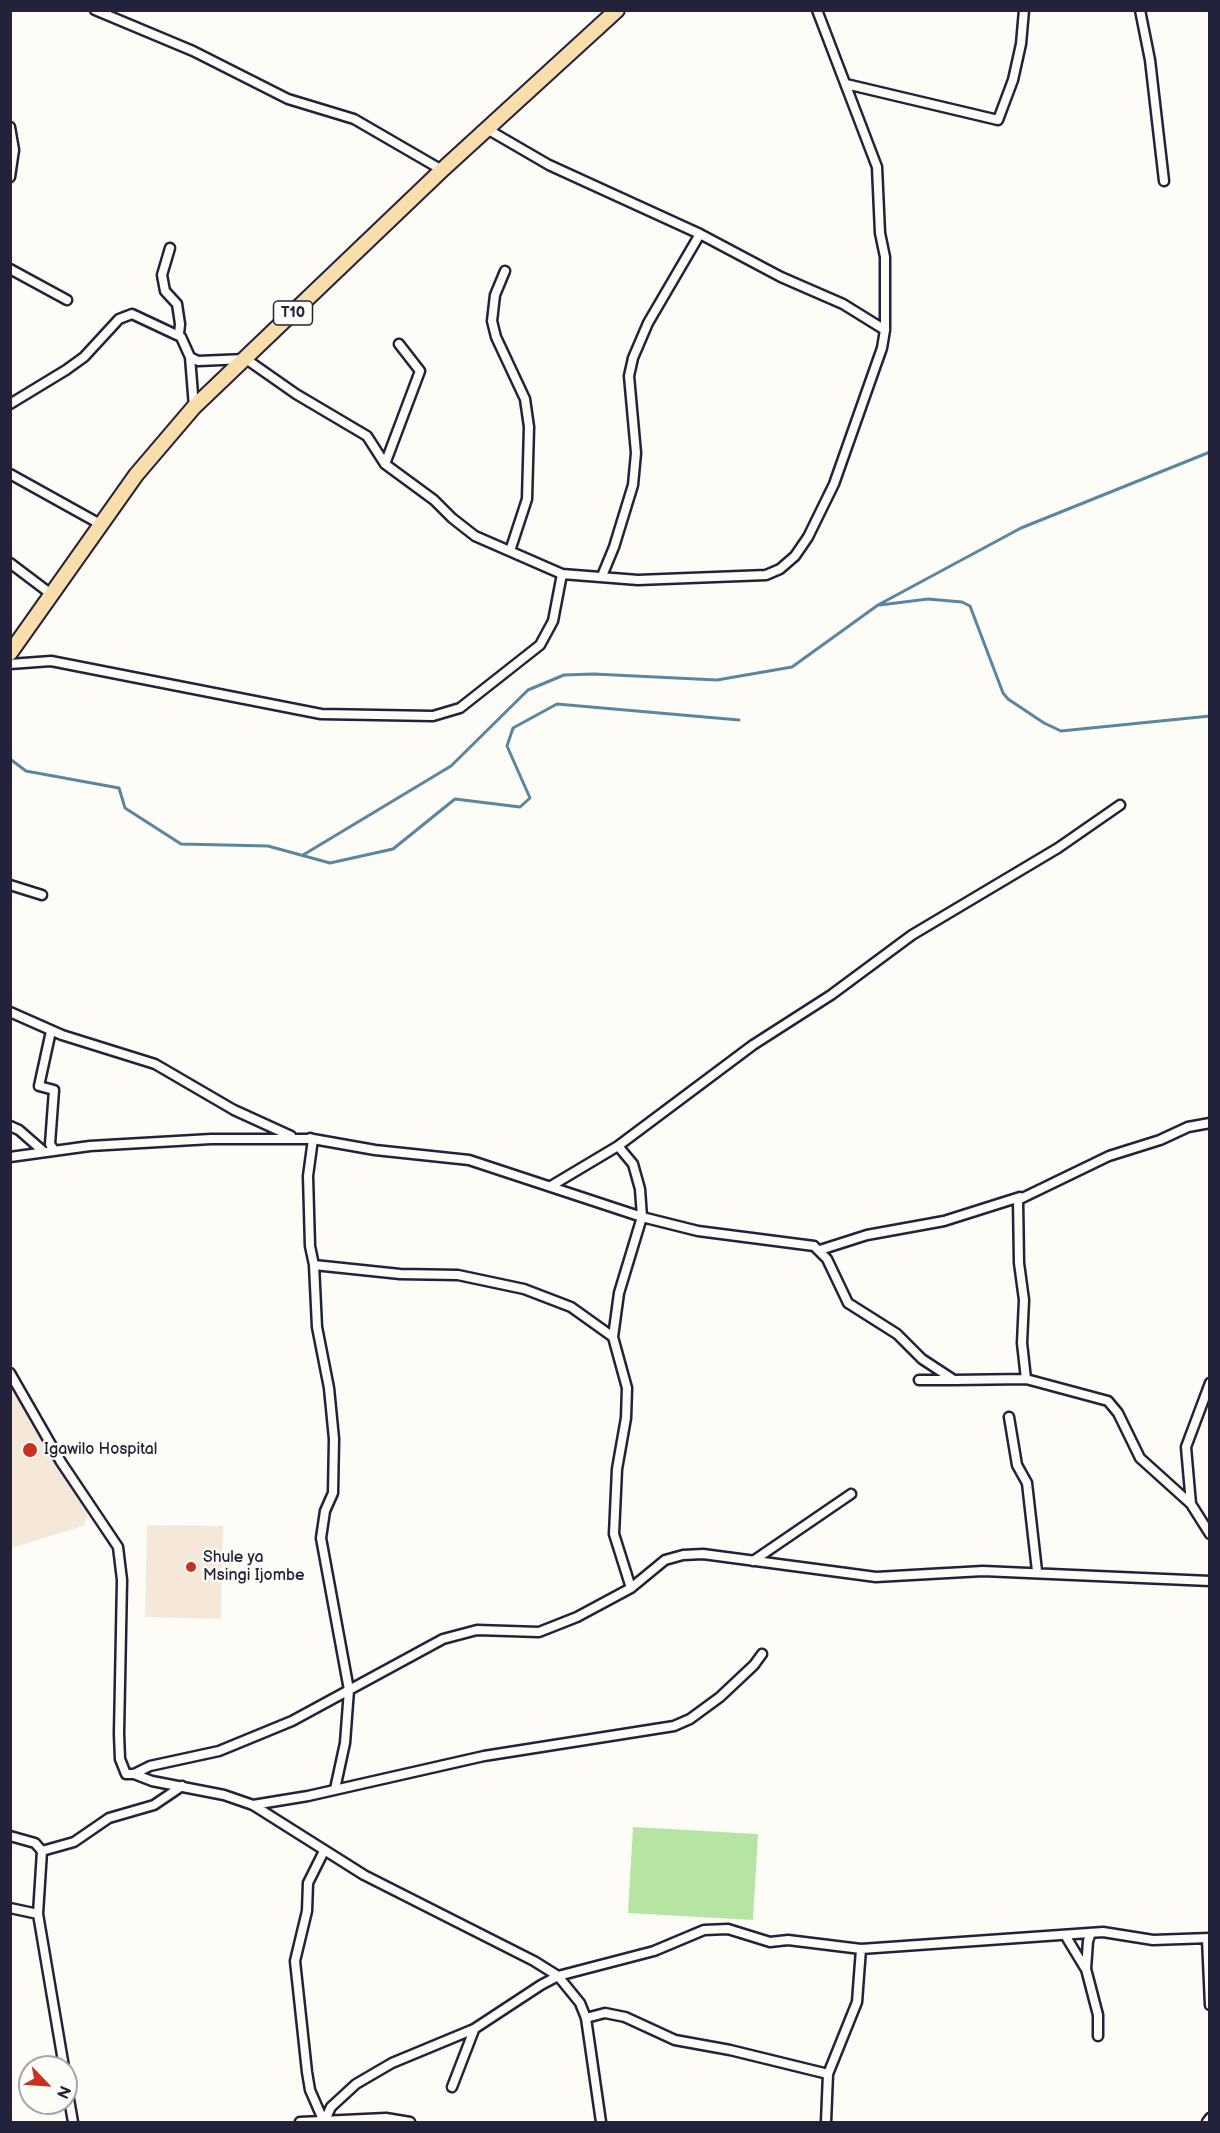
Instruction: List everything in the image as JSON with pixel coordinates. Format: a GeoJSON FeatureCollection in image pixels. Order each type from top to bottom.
{"type":"FeatureCollection","features":[{"type":"Feature","properties":{"kind":"highway","name":"T10"},"geometry":{"type":"LineString","coordinates":[[10,653],[136,475],[194,407],[442,170],[616,10]]}},
{"type":"Feature","properties":{"kind":"street"},"geometry":{"type":"LineString","coordinates":[[95,10],[202,55],[288,99],[354,119],[442,170]]}},
{"type":"Feature","properties":{"kind":"street"},"geometry":{"type":"LineString","coordinates":[[190,357],[198,361],[246,358],[296,394],[367,436],[385,464],[475,536],[562,574],[638,580],[766,575],[788,563],[808,537],[834,484],[882,348],[885,330],[885,257],[880,233],[877,167],[817,10]]}},
{"type":"Feature","properties":{"kind":"street"},"geometry":{"type":"LineString","coordinates":[[846,84],[998,120],[1013,80],[1021,44],[1024,10]]}},
{"type":"Feature","properties":{"kind":"street"},"geometry":{"type":"LineString","coordinates":[[1140,10],[1150,60],[1164,181]]}},
{"type":"Feature","properties":{"kind":"street"},"geometry":{"type":"LineString","coordinates":[[10,127],[14,150],[10,177]]}},
{"type":"Feature","properties":{"kind":"street"},"geometry":{"type":"LineString","coordinates":[[488,129],[549,165],[700,234],[781,277],[843,304],[885,330]]}},
{"type":"Feature","properties":{"kind":"street"},"geometry":{"type":"LineString","coordinates":[[602,576],[614,547],[633,486],[636,453],[629,387],[631,365],[648,323],[700,234]]}},
{"type":"Feature","properties":{"kind":"street"},"geometry":{"type":"LineString","coordinates":[[170,248],[163,270],[163,281],[165,291],[177,304],[179,334],[190,357],[194,407]]}},
{"type":"Feature","properties":{"kind":"street"},"geometry":{"type":"LineString","coordinates":[[10,269],[67,300]]}},
{"type":"Feature","properties":{"kind":"street"},"geometry":{"type":"LineString","coordinates":[[505,271],[495,295],[492,321],[496,337],[525,399],[529,427],[527,499],[510,551]]}},
{"type":"Feature","properties":{"kind":"street"},"geometry":{"type":"LineString","coordinates":[[10,404],[75,364],[125,314],[141,317],[179,334]]}},
{"type":"Feature","properties":{"kind":"street"},"geometry":{"type":"LineString","coordinates":[[385,464],[420,371],[399,344]]}},
{"type":"Feature","properties":{"kind":"street"},"geometry":{"type":"LineString","coordinates":[[10,474],[100,524]]}},
{"type":"Feature","properties":{"kind":"street"},"geometry":{"type":"LineString","coordinates":[[10,563],[51,594]]}},
{"type":"Feature","properties":{"kind":"street"},"geometry":{"type":"LineString","coordinates":[[10,664],[51,661],[321,714],[433,716],[460,708],[540,645],[553,621],[562,574]]}},
{"type":"Feature","properties":{"kind":"street"},"geometry":{"type":"LineString","coordinates":[[550,1186],[618,1146],[753,1045],[831,995],[912,935],[1058,848],[1119,805]]}},
{"type":"Feature","properties":{"kind":"street"},"geometry":{"type":"LineString","coordinates":[[10,885],[42,895]]}},
{"type":"Feature","properties":{"kind":"street"},"geometry":{"type":"LineString","coordinates":[[10,1012],[51,1031],[146,1060],[268,1127],[289,1136],[375,1150],[469,1160],[642,1217],[698,1231],[807,1245],[820,1250],[867,1234],[944,1221],[1020,1197],[1109,1155],[1160,1140],[1188,1127],[1209,1123]]}},
{"type":"Feature","properties":{"kind":"street"},"geometry":{"type":"LineString","coordinates":[[51,1031],[39,1086],[54,1090],[50,1144],[54,1149]]}},
{"type":"Feature","properties":{"kind":"street"},"geometry":{"type":"LineString","coordinates":[[10,1126],[19,1130],[43,1151]]}},
{"type":"Feature","properties":{"kind":"street"},"geometry":{"type":"LineString","coordinates":[[10,1157],[54,1149],[211,1139],[313,1139]]}},
{"type":"Feature","properties":{"kind":"street"},"geometry":{"type":"LineString","coordinates":[[313,1139],[309,1195],[310,1246],[314,1265],[317,1327],[333,1415],[334,1439],[333,1493],[325,1512],[321,1538],[349,1690],[345,1714],[345,1743],[335,1789]]}},
{"type":"Feature","properties":{"kind":"street"},"geometry":{"type":"LineString","coordinates":[[618,1146],[633,1164],[640,1189],[642,1217],[619,1293],[613,1337],[627,1388],[626,1418],[617,1469],[614,1534],[631,1588]]}},
{"type":"Feature","properties":{"kind":"street"},"geometry":{"type":"LineString","coordinates":[[1020,1197],[1017,1205],[1026,1379]]}},
{"type":"Feature","properties":{"kind":"street"},"geometry":{"type":"LineString","coordinates":[[820,1250],[848,1303],[897,1334],[922,1359],[954,1380]]}},
{"type":"Feature","properties":{"kind":"street"},"geometry":{"type":"LineString","coordinates":[[314,1265],[400,1274],[458,1275],[524,1289],[571,1307],[613,1337]]}},
{"type":"Feature","properties":{"kind":"street"},"geometry":{"type":"LineString","coordinates":[[10,1373],[61,1462],[118,1547],[122,1580],[120,1759],[126,1774],[224,1794],[253,1805],[324,1851],[411,1900],[534,1961],[558,1976],[580,2003],[586,2018],[601,2122]]}},
{"type":"Feature","properties":{"kind":"street"},"geometry":{"type":"LineString","coordinates":[[919,1380],[1026,1379],[1108,1401],[1118,1413],[1140,1458],[1191,1504],[1209,1534]]}},
{"type":"Feature","properties":{"kind":"street"},"geometry":{"type":"LineString","coordinates":[[1191,1504],[1186,1447],[1209,1383]]}},
{"type":"Feature","properties":{"kind":"street"},"geometry":{"type":"LineString","coordinates":[[1009,1418],[1017,1465],[1027,1483],[1037,1571]]}},
{"type":"Feature","properties":{"kind":"street"},"geometry":{"type":"LineString","coordinates":[[753,1561],[851,1494]]}},
{"type":"Feature","properties":{"kind":"street"},"geometry":{"type":"LineString","coordinates":[[135,1774],[150,1767],[219,1751],[308,1713],[443,1639],[477,1630],[539,1632],[577,1617],[631,1588],[673,1557],[704,1554],[876,1577],[983,1571],[1037,1571],[1209,1581]]}},
{"type":"Feature","properties":{"kind":"street"},"geometry":{"type":"LineString","coordinates":[[253,1805],[484,1756],[684,1723],[720,1697],[754,1665],[762,1654]]}},
{"type":"Feature","properties":{"kind":"street"},"geometry":{"type":"LineString","coordinates":[[42,1851],[74,1842],[109,1818],[154,1805],[182,1786]]}},
{"type":"Feature","properties":{"kind":"street"},"geometry":{"type":"LineString","coordinates":[[10,1836],[35,1843],[42,1851],[38,1914],[62,2055]]}},
{"type":"Feature","properties":{"kind":"street"},"geometry":{"type":"LineString","coordinates":[[324,1851],[308,1883],[307,1911],[295,1960],[310,2090],[324,2122]]}},
{"type":"Feature","properties":{"kind":"street"},"geometry":{"type":"LineString","coordinates":[[10,1908],[38,1914]]}},
{"type":"Feature","properties":{"kind":"street"},"geometry":{"type":"LineString","coordinates":[[324,2122],[331,2107],[356,2084],[392,2064],[474,2030],[532,1989],[558,1976],[654,1952],[710,1929],[728,1929],[770,1942],[788,1940],[861,1949],[1091,1934],[1118,1934],[1153,1940],[1208,1938],[1209,2005]]}},
{"type":"Feature","properties":{"kind":"street"},"geometry":{"type":"LineString","coordinates":[[1086,1969],[1088,1941],[1091,1934]]}},
{"type":"Feature","properties":{"kind":"street"},"geometry":{"type":"LineString","coordinates":[[1065,1935],[1086,1969],[1098,2015],[1098,2036]]}},
{"type":"Feature","properties":{"kind":"street"},"geometry":{"type":"LineString","coordinates":[[826,2122],[828,2074],[857,2002],[861,1949]]}},
{"type":"Feature","properties":{"kind":"street"},"geometry":{"type":"LineString","coordinates":[[586,2018],[605,2013],[625,2017],[675,2040],[730,2049],[828,2074]]}},
{"type":"Feature","properties":{"kind":"street"},"geometry":{"type":"LineString","coordinates":[[452,2086],[474,2030]]}},
{"type":"Feature","properties":{"kind":"street"},"geometry":{"type":"LineString","coordinates":[[300,2122],[364,2121],[386,2118],[410,2122]]}},
{"type":"Feature","properties":{"kind":"street"},"geometry":{"type":"LineString","coordinates":[[1207,2122],[1209,2118]]}},
{"type":"Feature","properties":{"kind":"shaded area","name":"Igawilo Hospital"},"geometry":{"type":"Polygon","coordinates":[[[10,1386],[89,1513],[83,1526],[11,1548],[10,1386]]]}},
{"type":"Feature","properties":{"kind":"shaded area"},"geometry":{"type":"Polygon","coordinates":[[[147,1525],[223,1526],[221,1619],[145,1617],[147,1525]]]}},
{"type":"Feature","properties":{"kind":"green space"},"geometry":{"type":"Polygon","coordinates":[[[633,1827],[758,1834],[753,1920],[628,1913],[633,1827]]]}},
{"type":"Feature","properties":{"kind":"waterway"},"geometry":{"type":"LineString","coordinates":[[303,855],[451,766],[528,690],[564,675],[594,674],[717,680],[792,667],[878,605],[1021,528],[1210,452]]}},
{"type":"Feature","properties":{"kind":"waterway"},"geometry":{"type":"LineString","coordinates":[[880,605],[928,599],[962,602],[970,606],[1003,693],[1008,699],[1044,723],[1061,731],[1210,716]]}},
{"type":"Feature","properties":{"kind":"waterway"},"geometry":{"type":"LineString","coordinates":[[10,759],[26,771],[119,788],[125,808],[181,844],[268,846],[330,863],[393,849],[455,799],[520,807],[530,798],[507,746],[513,728],[557,704],[739,720]]}},
{"type":"Feature","properties":{"kind":"place","name":"Igawilo Hospital"},"geometry":{"type":"Point","coordinates":[30,1450]}},
{"type":"Feature","properties":{"kind":"place","name":"Shule ya Msingi Ijombe"},"geometry":{"type":"Point","coordinates":[191,1567]}}]}
